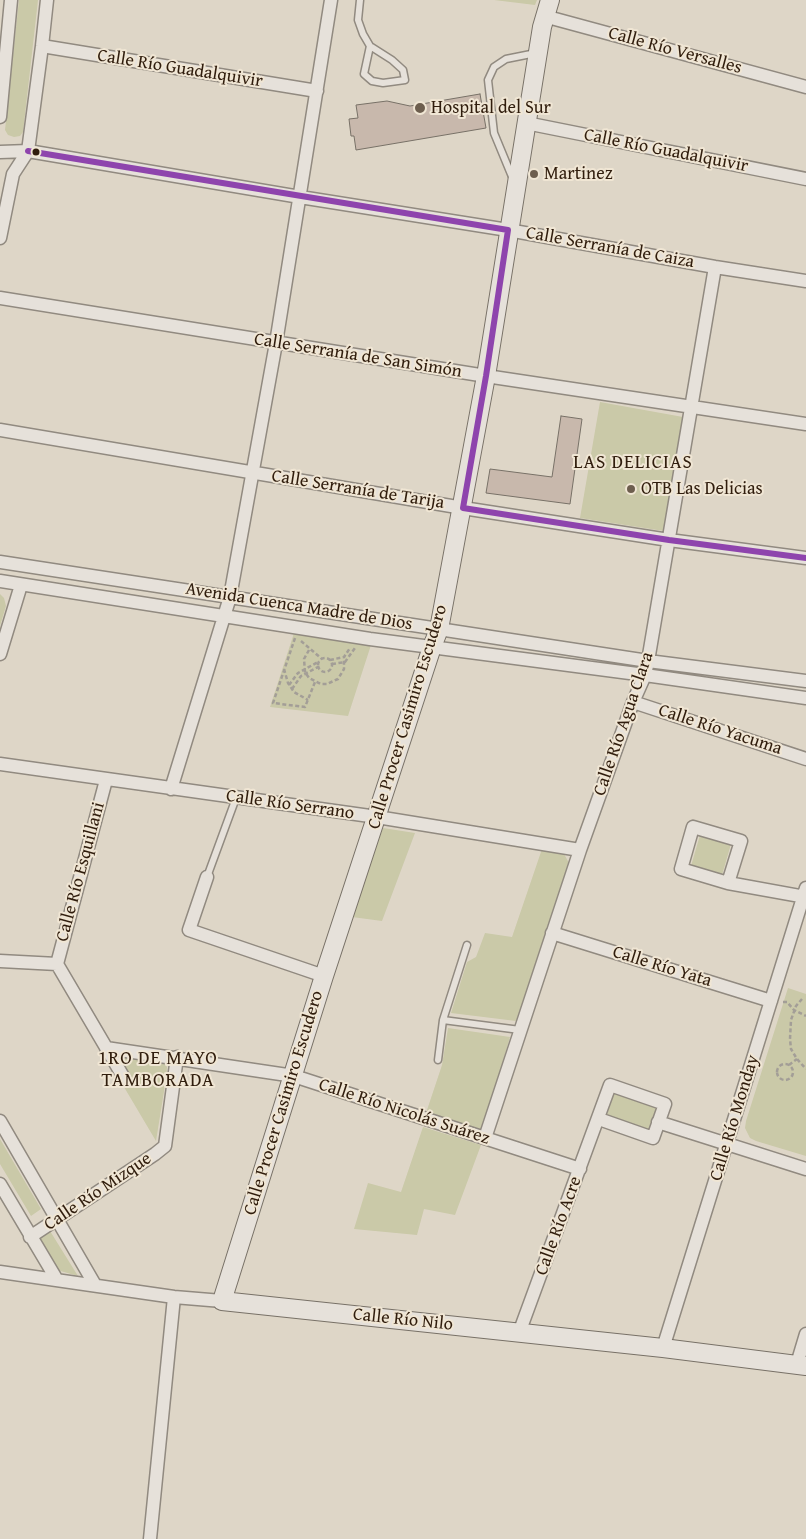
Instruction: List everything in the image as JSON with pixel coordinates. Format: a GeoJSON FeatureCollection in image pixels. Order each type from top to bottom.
{"type":"FeatureCollection","features":[{"type":"Feature","properties":{"kind":"main road","name":"Calle Procer Casimiro Escudero"},"geometry":{"type":"LineString","coordinates":[[222,1301],[324,976],[439,629],[486,376],[508,230],[547,8]]}},
{"type":"Feature","properties":{"kind":"main road","name":"Calle Río Nilo"},"geometry":{"type":"LineString","coordinates":[[222,1301],[663,1348],[801,1365]]}},
{"type":"Feature","properties":{"kind":"street"},"geometry":{"type":"LineString","coordinates":[[0,116],[4,33],[11,0]]}},
{"type":"Feature","properties":{"kind":"street"},"geometry":{"type":"LineString","coordinates":[[0,238],[13,174],[28,151],[47,0]]}},
{"type":"Feature","properties":{"kind":"street"},"geometry":{"type":"LineString","coordinates":[[171,789],[230,597],[254,473],[332,0]]}},
{"type":"Feature","properties":{"kind":"street","name":"Calle Río Versalles"},"geometry":{"type":"LineString","coordinates":[[547,8],[806,87]]}},
{"type":"Feature","properties":{"kind":"street","name":"Calle Río Guadalquivir"},"geometry":{"type":"LineString","coordinates":[[42,46],[317,91]]}},
{"type":"Feature","properties":{"kind":"street","name":"Calle Río Guadalquivir"},"geometry":{"type":"LineString","coordinates":[[526,123],[806,179]]}},
{"type":"Feature","properties":{"kind":"street","name":"Calle Serranía de Caiza"},"geometry":{"type":"LineString","coordinates":[[0,152],[28,151],[508,230],[714,267],[806,280]]}},
{"type":"Feature","properties":{"kind":"street","name":"Calle Río Agua Clara"},"geometry":{"type":"LineString","coordinates":[[485,1138],[580,850],[633,702],[645,675],[714,267]]}},
{"type":"Feature","properties":{"kind":"street","name":"Calle Serranía de San Simón"},"geometry":{"type":"LineString","coordinates":[[0,298],[486,376],[806,424]]}},
{"type":"Feature","properties":{"kind":"street","name":"Calle Serranía de Tarija"},"geometry":{"type":"LineString","coordinates":[[0,430],[462,508],[669,540],[806,558]]}},
{"type":"Feature","properties":{"kind":"street","name":"Avenida Cuenca Madre de Dios"},"geometry":{"type":"LineString","coordinates":[[0,562],[648,661],[806,681]]}},
{"type":"Feature","properties":{"kind":"street","name":"Avenida Cuenca Madre de Dios"},"geometry":{"type":"LineString","coordinates":[[0,582],[432,647],[806,698]]}},
{"type":"Feature","properties":{"kind":"street"},"geometry":{"type":"LineString","coordinates":[[0,654],[21,585]]}},
{"type":"Feature","properties":{"kind":"street","name":"Calle Río Yacuma"},"geometry":{"type":"LineString","coordinates":[[633,702],[806,759]]}},
{"type":"Feature","properties":{"kind":"street","name":"Calle Río Serrano"},"geometry":{"type":"LineString","coordinates":[[0,764],[377,817],[580,850]]}},
{"type":"Feature","properties":{"kind":"street","name":"Calle Río Esquillani"},"geometry":{"type":"LineString","coordinates":[[57,964],[106,780]]}},
{"type":"Feature","properties":{"kind":"street"},"geometry":{"type":"LineString","coordinates":[[728,883],[741,841],[693,827],[681,869],[728,883],[805,894]]}},
{"type":"Feature","properties":{"kind":"street"},"geometry":{"type":"LineString","coordinates":[[207,877],[189,930],[324,976]]}},
{"type":"Feature","properties":{"kind":"street","name":"Calle Río Monday"},"geometry":{"type":"LineString","coordinates":[[663,1348],[805,894]]}},
{"type":"Feature","properties":{"kind":"street","name":"Calle Río Yata"},"geometry":{"type":"LineString","coordinates":[[552,933],[771,1001]]}},
{"type":"Feature","properties":{"kind":"street"},"geometry":{"type":"LineString","coordinates":[[0,961],[57,964],[124,1078]]}},
{"type":"Feature","properties":{"kind":"street","name":"Calle Río Nicolás Suárez"},"geometry":{"type":"LineString","coordinates":[[106,1048],[177,1057],[294,1076],[580,1170]]}},
{"type":"Feature","properties":{"kind":"street","name":"Calle Río Mizque"},"geometry":{"type":"LineString","coordinates":[[30,1237],[155,1154],[164,1146],[177,1057]]}},
{"type":"Feature","properties":{"kind":"street"},"geometry":{"type":"LineString","coordinates":[[610,1085],[664,1104],[653,1138],[599,1120],[610,1085]]}},
{"type":"Feature","properties":{"kind":"street","name":"Calle Río Acre"},"geometry":{"type":"LineString","coordinates":[[519,1333],[599,1120]]}},
{"type":"Feature","properties":{"kind":"street"},"geometry":{"type":"LineString","coordinates":[[0,1121],[95,1285]]}},
{"type":"Feature","properties":{"kind":"street"},"geometry":{"type":"LineString","coordinates":[[658,1122],[806,1169]]}},
{"type":"Feature","properties":{"kind":"street"},"geometry":{"type":"LineString","coordinates":[[0,1184],[57,1280]]}},
{"type":"Feature","properties":{"kind":"street","name":"Calle Río Nilo"},"geometry":{"type":"LineString","coordinates":[[0,1272],[174,1297],[222,1301]]}},
{"type":"Feature","properties":{"kind":"street"},"geometry":{"type":"LineString","coordinates":[[150,1539],[174,1297]]}},
{"type":"Feature","properties":{"kind":"street"},"geometry":{"type":"LineString","coordinates":[[801,1365],[806,1334]]}},
{"type":"Feature","properties":{"kind":"lane"},"geometry":{"type":"LineString","coordinates":[[360,0],[358,20],[363,34],[370,46],[392,60],[403,70],[405,80],[383,83],[372,81],[364,74],[370,46]]}},
{"type":"Feature","properties":{"kind":"lane"},"geometry":{"type":"LineString","coordinates":[[516,185],[494,133],[488,80],[494,67],[506,59],[538,53]]}},
{"type":"Feature","properties":{"kind":"lane"},"geometry":{"type":"LineString","coordinates":[[207,877],[236,798]]}},
{"type":"Feature","properties":{"kind":"lane"},"geometry":{"type":"LineString","coordinates":[[438,1060],[442,1020],[467,945]]}},
{"type":"Feature","properties":{"kind":"lane"},"geometry":{"type":"LineString","coordinates":[[442,1020],[520,1030]]}},
{"type":"Feature","properties":{"kind":"path"},"geometry":{"type":"LineString","coordinates":[[315,682],[305,707],[273,702],[296,636],[309,650],[322,659],[330,660],[344,657],[351,644]]}},
{"type":"Feature","properties":{"kind":"path"},"geometry":{"type":"LineString","coordinates":[[332,664],[345,662],[357,645]]}},
{"type":"Feature","properties":{"kind":"path"},"geometry":{"type":"LineString","coordinates":[[309,650],[304,659],[304,668],[305,672],[315,682],[326,684],[338,679],[344,669],[344,657]]}},
{"type":"Feature","properties":{"kind":"path"},"geometry":{"type":"LineString","coordinates":[[289,685],[298,672],[322,659]]}},
{"type":"Feature","properties":{"kind":"path"},"geometry":{"type":"LineString","coordinates":[[330,660],[332,664]]}},
{"type":"Feature","properties":{"kind":"path"},"geometry":{"type":"LineString","coordinates":[[318,667],[319,662]]}},
{"type":"Feature","properties":{"kind":"path"},"geometry":{"type":"LineString","coordinates":[[318,667],[325,672],[329,670],[332,664]]}},
{"type":"Feature","properties":{"kind":"path"},"geometry":{"type":"LineString","coordinates":[[292,689],[296,681],[305,672],[318,667]]}},
{"type":"Feature","properties":{"kind":"path"},"geometry":{"type":"LineString","coordinates":[[284,669],[292,689],[300,697],[308,700]]}},
{"type":"Feature","properties":{"kind":"path"},"geometry":{"type":"LineString","coordinates":[[802,999],[794,1010],[791,1020],[790,1039],[791,1049],[806,1069]]}},
{"type":"Feature","properties":{"kind":"path"},"geometry":{"type":"LineString","coordinates":[[771,1001],[787,1002],[794,1010],[806,1016]]}},
{"type":"Feature","properties":{"kind":"path"},"geometry":{"type":"LineString","coordinates":[[789,1065],[793,1070],[792,1076],[787,1080],[781,1080],[777,1075],[777,1068],[782,1064],[789,1065],[797,1059]]}},
{"type":"Feature","properties":{"kind":"green space"},"geometry":{"type":"Polygon","coordinates":[[[19,0],[38,0],[23,132],[20,136],[14,137],[8,135],[5,130],[19,0]]]}},
{"type":"Feature","properties":{"kind":"green space"},"geometry":{"type":"Polygon","coordinates":[[[494,0],[537,0],[535,5],[494,0]]]}},
{"type":"Feature","properties":{"kind":"green space"},"geometry":{"type":"Polygon","coordinates":[[[600,402],[683,417],[664,531],[580,518],[600,402]]]}},
{"type":"Feature","properties":{"kind":"green space"},"geometry":{"type":"Polygon","coordinates":[[[0,594],[4,598],[6,606],[0,626],[0,594]]]}},
{"type":"Feature","properties":{"kind":"green space"},"geometry":{"type":"Polygon","coordinates":[[[294,633],[371,645],[348,716],[270,707],[294,633]]]}},
{"type":"Feature","properties":{"kind":"green space"},"geometry":{"type":"Polygon","coordinates":[[[383,828],[415,833],[382,921],[352,917],[383,828]]]}},
{"type":"Feature","properties":{"kind":"green space"},"geometry":{"type":"Polygon","coordinates":[[[700,835],[731,844],[722,875],[691,866],[700,835]]]}},
{"type":"Feature","properties":{"kind":"green space"},"geometry":{"type":"Polygon","coordinates":[[[542,849],[564,854],[569,863],[545,943],[516,1021],[451,1013],[467,962],[476,957],[485,933],[512,937],[542,849]]]}},
{"type":"Feature","properties":{"kind":"green space"},"geometry":{"type":"Polygon","coordinates":[[[788,988],[806,994],[806,1156],[756,1141],[750,1138],[745,1128],[788,988]]]}},
{"type":"Feature","properties":{"kind":"green space"},"geometry":{"type":"Polygon","coordinates":[[[448,1028],[510,1037],[483,1132],[426,1113],[442,1065],[448,1028]]]}},
{"type":"Feature","properties":{"kind":"green space"},"geometry":{"type":"Polygon","coordinates":[[[115,1054],[162,1061],[167,1067],[156,1141],[124,1087],[128,1085],[128,1081],[115,1054]]]}},
{"type":"Feature","properties":{"kind":"green space"},"geometry":{"type":"Polygon","coordinates":[[[615,1091],[657,1106],[648,1132],[606,1117],[615,1091]]]}},
{"type":"Feature","properties":{"kind":"green space"},"geometry":{"type":"Polygon","coordinates":[[[423,1127],[481,1145],[455,1215],[424,1209],[417,1235],[354,1229],[368,1183],[401,1192],[423,1127]]]}},
{"type":"Feature","properties":{"kind":"green space"},"geometry":{"type":"Polygon","coordinates":[[[0,1139],[41,1209],[31,1216],[0,1164],[0,1139]]]}},
{"type":"Feature","properties":{"kind":"green space"},"geometry":{"type":"Polygon","coordinates":[[[50,1231],[78,1276],[57,1270],[39,1238],[50,1231]]]}},
{"type":"Feature","properties":{"kind":"building"},"geometry":{"type":"Polygon","coordinates":[[[480,94],[486,128],[356,150],[354,136],[351,136],[349,119],[358,118],[356,105],[387,101],[410,106],[480,94]]]}},
{"type":"Feature","properties":{"kind":"building"},"geometry":{"type":"Polygon","coordinates":[[[561,416],[582,419],[570,504],[486,493],[490,469],[552,477],[561,416]]]}},
{"type":"Feature","properties":{"kind":"transit line"},"geometry":{"type":"LineString","coordinates":[[28,151],[508,230]]}},
{"type":"Feature","properties":{"kind":"transit line"},"geometry":{"type":"LineString","coordinates":[[463,508],[486,376],[508,230]]}},
{"type":"Feature","properties":{"kind":"transit line"},"geometry":{"type":"LineString","coordinates":[[463,508],[669,540],[806,558]]}},
{"type":"Feature","properties":{"kind":"place","name":"Hospital del Sur"},"geometry":{"type":"Point","coordinates":[420,108]}},
{"type":"Feature","properties":{"kind":"place","name":"Martinez"},"geometry":{"type":"Point","coordinates":[534,174]}},
{"type":"Feature","properties":{"kind":"place","name":"OTB Las Delicias"},"geometry":{"type":"Point","coordinates":[631,489]}},
{"type":"Feature","properties":{"kind":"district","name":"LAS DELICIAS"},"geometry":{"type":"Point","coordinates":[633,463]}},
{"type":"Feature","properties":{"kind":"district","name":"1RO DE MAYO TAMBORADA"},"geometry":{"type":"Point","coordinates":[158,1070]}}]}
